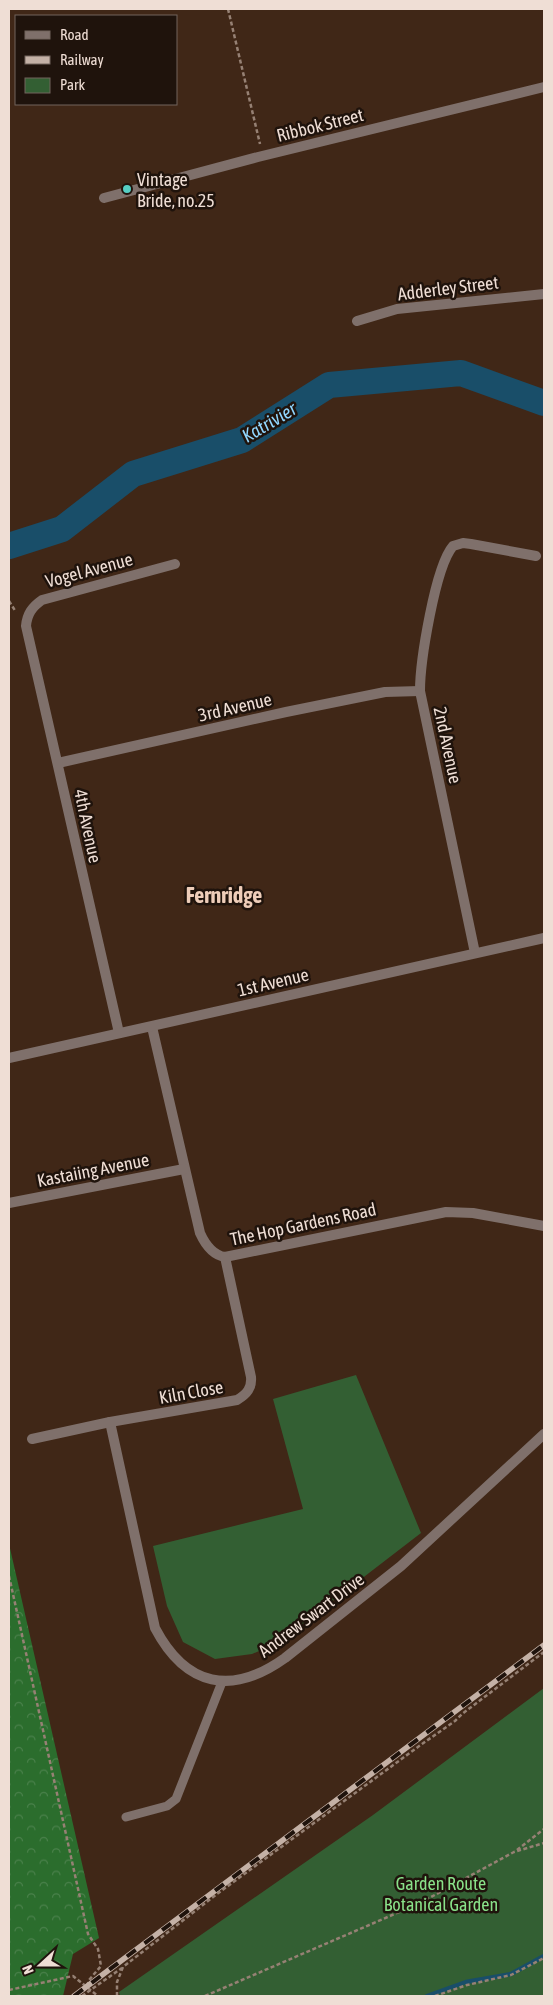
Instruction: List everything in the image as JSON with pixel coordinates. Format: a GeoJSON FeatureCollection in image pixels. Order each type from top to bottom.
{"type":"FeatureCollection","features":[{"type":"Feature","properties":{"kind":"street","name":"Ribbok Street"},"geometry":{"type":"LineString","coordinates":[[104,198],[263,156],[544,87]]}},
{"type":"Feature","properties":{"kind":"street","name":"Adderley Street"},"geometry":{"type":"LineString","coordinates":[[357,321],[397,309],[544,294]]}},
{"type":"Feature","properties":{"kind":"street","name":"2nd Avenue"},"geometry":{"type":"LineString","coordinates":[[475,953],[420,691],[421,673],[431,612],[441,570],[453,546],[463,543],[536,556]]}},
{"type":"Feature","properties":{"kind":"street","name":"Vogel Avenue"},"geometry":{"type":"LineString","coordinates":[[26,626],[30,611],[42,600],[175,564]]}},
{"type":"Feature","properties":{"kind":"street","name":"4th Avenue"},"geometry":{"type":"LineString","coordinates":[[26,626],[119,1033]]}},
{"type":"Feature","properties":{"kind":"street","name":"3rd Avenue"},"geometry":{"type":"LineString","coordinates":[[58,763],[376,694],[420,691]]}},
{"type":"Feature","properties":{"kind":"street","name":"1st Avenue"},"geometry":{"type":"LineString","coordinates":[[9,1058],[544,938]]}},
{"type":"Feature","properties":{"kind":"street","name":"The Hop Gardens Road"},"geometry":{"type":"LineString","coordinates":[[152,1027],[200,1233],[209,1248],[219,1256],[225,1257],[446,1212],[474,1213],[544,1226]]}},
{"type":"Feature","properties":{"kind":"street","name":"Kastaiing Avenue"},"geometry":{"type":"LineString","coordinates":[[9,1203],[184,1169]]}},
{"type":"Feature","properties":{"kind":"street","name":"Kiln Close"},"geometry":{"type":"LineString","coordinates":[[32,1439],[110,1422],[237,1400],[249,1390],[252,1384],[251,1376],[225,1257]]}},
{"type":"Feature","properties":{"kind":"street","name":"Andrew Swart Drive"},"geometry":{"type":"LineString","coordinates":[[110,1422],[156,1628],[164,1644],[175,1659],[196,1674],[222,1682],[250,1678],[270,1669],[285,1658],[402,1566],[544,1434]]}},
{"type":"Feature","properties":{"kind":"lane"},"geometry":{"type":"LineString","coordinates":[[126,1817],[167,1806],[176,1800],[222,1682]]}},
{"type":"Feature","properties":{"kind":"path"},"geometry":{"type":"LineString","coordinates":[[228,9],[263,156]]}},
{"type":"Feature","properties":{"kind":"path"},"geometry":{"type":"LineString","coordinates":[[9,1576],[88,1934],[98,1949],[101,1966],[89,1980],[87,1986]]}},
{"type":"Feature","properties":{"kind":"path"},"geometry":{"type":"LineString","coordinates":[[82,1996],[123,1967],[217,1894],[429,1738],[455,1721],[544,1652]]}},
{"type":"Feature","properties":{"kind":"path"},"geometry":{"type":"LineString","coordinates":[[205,1996],[420,1904],[514,1852],[544,1829]]}},
{"type":"Feature","properties":{"kind":"path"},"geometry":{"type":"LineString","coordinates":[[514,1852],[544,1843]]}},
{"type":"Feature","properties":{"kind":"path"},"geometry":{"type":"LineString","coordinates":[[435,1996],[467,1985],[511,1975],[544,1958]]}},
{"type":"Feature","properties":{"kind":"path"},"geometry":{"type":"LineString","coordinates":[[117,1996],[117,1982],[123,1967]]}},
{"type":"Feature","properties":{"kind":"path"},"geometry":{"type":"LineString","coordinates":[[9,1990],[73,1976],[98,1996]]}},
{"type":"Feature","properties":{"kind":"green space"},"geometry":{"type":"Polygon","coordinates":[[[356,1375],[421,1533],[278,1643],[252,1654],[215,1659],[183,1642],[167,1606],[153,1546],[303,1509],[273,1399],[356,1375]]]}},
{"type":"Feature","properties":{"kind":"green space"},"geometry":{"type":"Polygon","coordinates":[[[9,1544],[99,1938],[73,1954],[63,1996],[9,1996],[9,1544]]]}},
{"type":"Feature","properties":{"kind":"green space","name":"Garden Route Botanical Garden"},"geometry":{"type":"Polygon","coordinates":[[[544,1688],[544,1996],[120,1996],[119,1992],[373,1815],[544,1688]]]}},
{"type":"Feature","properties":{"kind":"waterway","name":"Katrivier"},"geometry":{"type":"LineString","coordinates":[[9,546],[62,529],[133,474],[242,440],[329,385],[461,373],[544,403]]}},
{"type":"Feature","properties":{"kind":"waterway"},"geometry":{"type":"LineString","coordinates":[[427,1996],[466,1982],[511,1974],[544,1956]]}},
{"type":"Feature","properties":{"kind":"railway"},"geometry":{"type":"LineString","coordinates":[[74,1996],[544,1645]]}},
{"type":"Feature","properties":{"kind":"place","name":"Vintage Bride, no.25"},"geometry":{"type":"Point","coordinates":[127,189]}},
{"type":"Feature","properties":{"kind":"district","name":"Fernridge"},"geometry":{"type":"Point","coordinates":[224,895]}}]}
